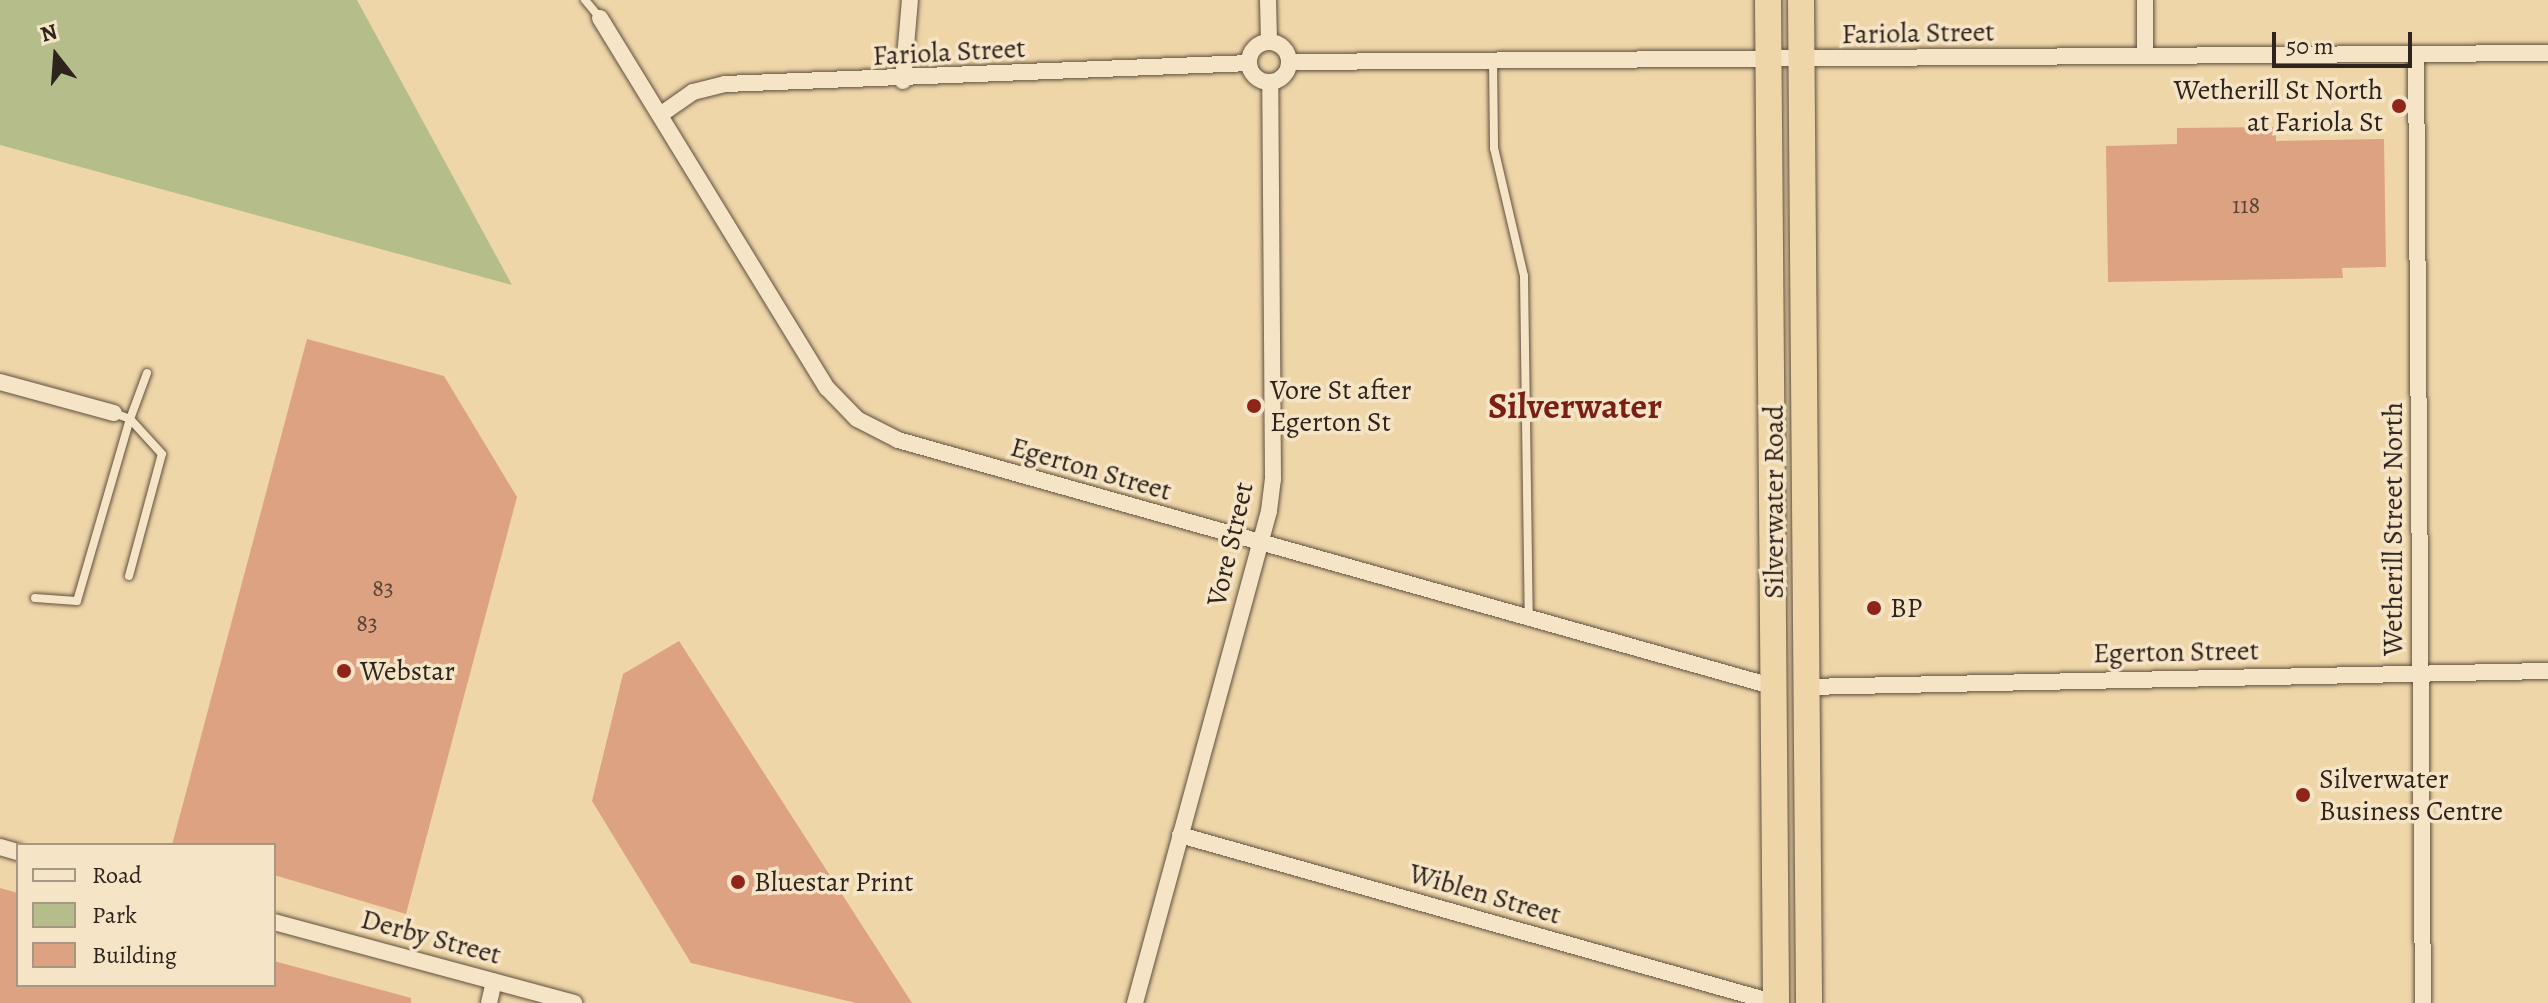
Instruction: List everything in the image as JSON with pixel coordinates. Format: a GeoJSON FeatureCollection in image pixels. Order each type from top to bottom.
{"type":"FeatureCollection","features":[{"type":"Feature","properties":{"kind":"highway","name":"Silverwater Road"},"geometry":{"type":"LineString","coordinates":[[1768,0],[1776,1003]]}},
{"type":"Feature","properties":{"kind":"highway","name":"Silverwater Road"},"geometry":{"type":"LineString","coordinates":[[1801,0],[1809,1003]]}},
{"type":"Feature","properties":{"kind":"street"},"geometry":{"type":"LineString","coordinates":[[903,81],[910,0]]}},
{"type":"Feature","properties":{"kind":"street"},"geometry":{"type":"LineString","coordinates":[[1268,0],[1269,42]]}},
{"type":"Feature","properties":{"kind":"street"},"geometry":{"type":"LineString","coordinates":[[2145,0],[2145,55]]}},
{"type":"Feature","properties":{"kind":"street","name":"Egerton Street"},"geometry":{"type":"LineString","coordinates":[[600,18],[827,388],[857,419],[898,440],[1260,545],[1775,687]]}},
{"type":"Feature","properties":{"kind":"street"},"geometry":{"type":"LineString","coordinates":[[1269,42],[1285,50],[1289,62],[1286,73],[1270,82],[1258,79],[1249,63],[1252,51],[1269,42]]}},
{"type":"Feature","properties":{"kind":"street","name":"Fariola Street"},"geometry":{"type":"LineString","coordinates":[[1289,62],[2548,53]]}},
{"type":"Feature","properties":{"kind":"street","name":"Wetherill Street North"},"geometry":{"type":"LineString","coordinates":[[2416,54],[2423,1003]]}},
{"type":"Feature","properties":{"kind":"street","name":"Fariola Street"},"geometry":{"type":"LineString","coordinates":[[660,115],[709,86],[903,81],[1249,63]]}},
{"type":"Feature","properties":{"kind":"street","name":"Vore Street"},"geometry":{"type":"LineString","coordinates":[[1135,1003],[1260,545],[1273,479],[1270,82]]}},
{"type":"Feature","properties":{"kind":"street"},"geometry":{"type":"LineString","coordinates":[[0,382],[122,416]]}},
{"type":"Feature","properties":{"kind":"street","name":"Egerton Street"},"geometry":{"type":"LineString","coordinates":[[1806,687],[2548,671]]}},
{"type":"Feature","properties":{"kind":"street","name":"Wiblen Street"},"geometry":{"type":"LineString","coordinates":[[1180,835],[1776,1003]]}},
{"type":"Feature","properties":{"kind":"street","name":"Derby Street"},"geometry":{"type":"LineString","coordinates":[[276,923],[574,1003]]}},
{"type":"Feature","properties":{"kind":"street"},"geometry":{"type":"LineString","coordinates":[[489,1003],[494,982]]}},
{"type":"Feature","properties":{"kind":"lane"},"geometry":{"type":"LineString","coordinates":[[585,0],[600,18]]}},
{"type":"Feature","properties":{"kind":"lane"},"geometry":{"type":"LineString","coordinates":[[1493,61],[1494,148],[1524,276],[1529,618]]}},
{"type":"Feature","properties":{"kind":"lane"},"geometry":{"type":"LineString","coordinates":[[35,598],[77,601],[122,416],[147,373]]}},
{"type":"Feature","properties":{"kind":"lane"},"geometry":{"type":"LineString","coordinates":[[122,416],[162,454],[129,576]]}},
{"type":"Feature","properties":{"kind":"green space"},"geometry":{"type":"Polygon","coordinates":[[[0,0],[357,0],[512,285],[0,145],[0,0]]]}},
{"type":"Feature","properties":{"kind":"building"},"geometry":{"type":"Polygon","coordinates":[[[2276,127],[2276,141],[2384,139],[2386,267],[2342,268],[2343,278],[2108,282],[2106,146],[2177,144],[2177,128],[2276,127]]]}},
{"type":"Feature","properties":{"kind":"building","name":"Webstar"},"geometry":{"type":"Polygon","coordinates":[[[307,339],[444,376],[517,497],[406,914],[276,876],[276,843],[173,843],[307,339]]]}},
{"type":"Feature","properties":{"kind":"building","name":"Bluestar Print"},"geometry":{"type":"Polygon","coordinates":[[[679,641],[912,1003],[856,1003],[691,963],[592,801],[623,674],[679,641]]]}},
{"type":"Feature","properties":{"kind":"building"},"geometry":{"type":"Polygon","coordinates":[[[0,888],[16,892],[16,987],[276,987],[276,962],[411,998],[411,1003],[0,1003],[0,888]]]}},
{"type":"Feature","properties":{"kind":"place","name":"Wetherill St North at Fariola St"},"geometry":{"type":"Point","coordinates":[2399,106]}},
{"type":"Feature","properties":{"kind":"place","name":"Vore St after Egerton St"},"geometry":{"type":"Point","coordinates":[1254,406]}},
{"type":"Feature","properties":{"kind":"place","name":"BP"},"geometry":{"type":"Point","coordinates":[1874,608]}},
{"type":"Feature","properties":{"kind":"place","name":"Webstar"},"geometry":{"type":"Point","coordinates":[344,671]}},
{"type":"Feature","properties":{"kind":"place","name":"Silverwater Business Centre"},"geometry":{"type":"Point","coordinates":[2303,795]}},
{"type":"Feature","properties":{"kind":"place","name":"Bluestar Print"},"geometry":{"type":"Point","coordinates":[738,882]}},
{"type":"Feature","properties":{"kind":"district","name":"Silverwater"},"geometry":{"type":"Point","coordinates":[1575,406]}}]}
